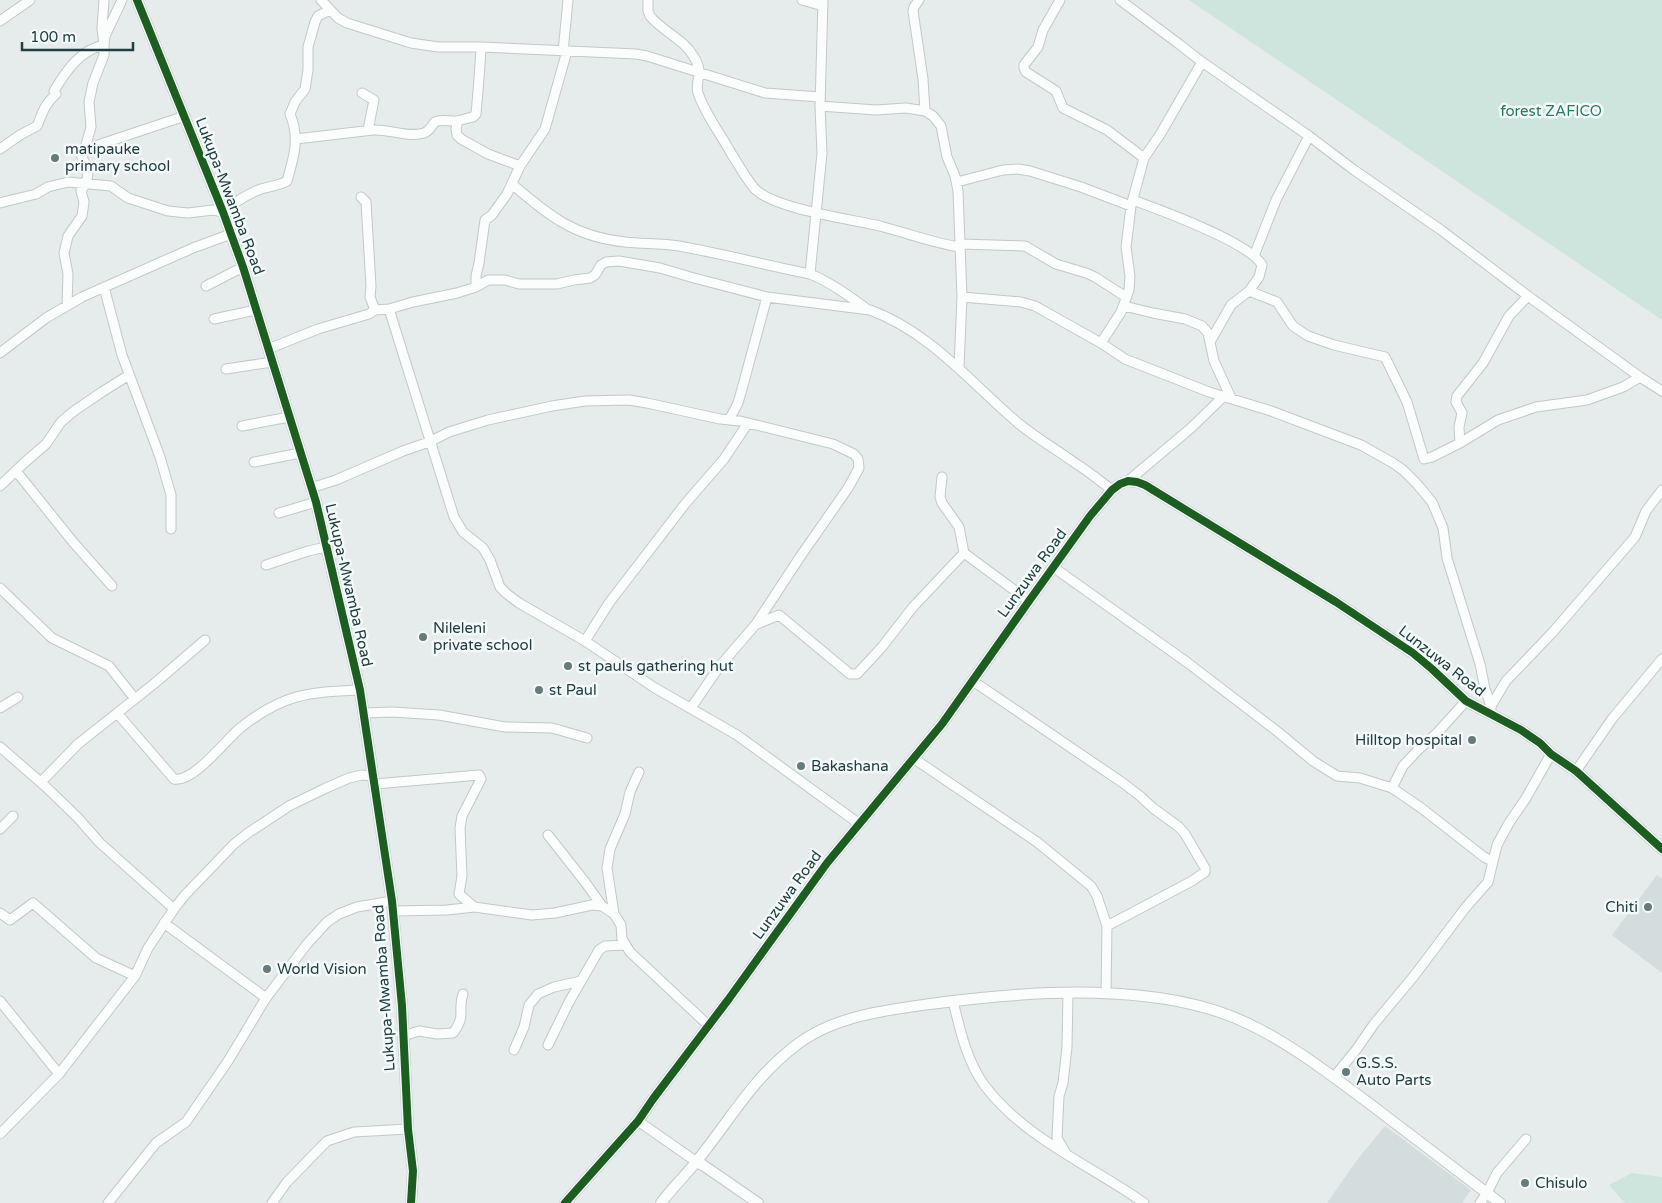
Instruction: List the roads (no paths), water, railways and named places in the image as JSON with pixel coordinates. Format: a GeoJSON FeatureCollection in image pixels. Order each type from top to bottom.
{"type":"FeatureCollection","features":[{"type":"Feature","properties":{"kind":"street"},"geometry":{"type":"LineString","coordinates":[[0,20],[30,0]]}},
{"type":"Feature","properties":{"kind":"street"},"geometry":{"type":"LineString","coordinates":[[104,0],[102,28],[104,46]]}},
{"type":"Feature","properties":{"kind":"street"},"geometry":{"type":"LineString","coordinates":[[84,152],[91,127],[89,102],[93,83],[104,55],[105,36],[122,0]]}},
{"type":"Feature","properties":{"kind":"street","name":"Lukupa-Mwamba Road"},"geometry":{"type":"LineString","coordinates":[[137,0],[185,116],[243,267],[316,502],[360,690],[392,906],[402,1006],[408,1129],[413,1170],[411,1203]]}},
{"type":"Feature","properties":{"kind":"street"},"geometry":{"type":"LineString","coordinates":[[321,0],[330,10],[347,23],[411,43],[438,47],[481,47],[647,56],[765,93],[876,110],[906,108],[925,111],[934,116],[941,126],[947,157],[957,182],[962,297],[959,368]]}},
{"type":"Feature","properties":{"kind":"street"},"geometry":{"type":"LineString","coordinates":[[476,286],[485,220],[492,215],[512,184],[520,166],[545,129],[565,51],[568,0]]}},
{"type":"Feature","properties":{"kind":"street"},"geometry":{"type":"LineString","coordinates":[[648,0],[650,16],[685,45],[695,58],[700,73],[696,84],[705,110],[754,188],[761,194],[773,200],[816,212],[880,226],[946,245],[1025,246],[1056,264],[1086,272],[1125,301],[1153,313],[1185,318],[1202,326],[1208,333],[1214,362],[1227,397]]}},
{"type":"Feature","properties":{"kind":"street"},"geometry":{"type":"LineString","coordinates":[[802,0],[823,3],[820,101],[822,153],[810,274]]}},
{"type":"Feature","properties":{"kind":"street"},"geometry":{"type":"LineString","coordinates":[[919,0],[913,11],[923,79],[925,111]]}},
{"type":"Feature","properties":{"kind":"street"},"geometry":{"type":"LineString","coordinates":[[1060,0],[1044,30],[1038,47],[1024,65],[1026,72],[1056,91],[1063,108],[1107,130],[1144,158]]}},
{"type":"Feature","properties":{"kind":"street"},"geometry":{"type":"LineString","coordinates":[[1120,0],[1202,62],[1441,230],[1528,296],[1662,391]]}},
{"type":"Feature","properties":{"kind":"street"},"geometry":{"type":"LineString","coordinates":[[0,203],[36,194],[48,187],[68,182],[111,186],[128,198],[168,211],[188,213],[213,210],[223,212],[252,193],[287,182],[296,148],[294,121],[290,114],[295,102],[305,89],[308,70],[308,47],[315,22],[318,16],[330,10]]}},
{"type":"Feature","properties":{"kind":"street"},"geometry":{"type":"LineString","coordinates":[[0,149],[37,126],[43,109],[47,102],[56,94],[54,91],[66,71],[96,47],[104,46]]}},
{"type":"Feature","properties":{"kind":"street"},"geometry":{"type":"LineString","coordinates":[[296,139],[383,129],[414,134],[424,133],[441,120],[458,121],[474,118],[476,114],[477,87],[480,79],[481,47]]}},
{"type":"Feature","properties":{"kind":"street"},"geometry":{"type":"LineString","coordinates":[[1101,343],[1125,301],[1130,276],[1126,247],[1132,203],[1144,158],[1161,133],[1202,62]]}},
{"type":"Feature","properties":{"kind":"street"},"geometry":{"type":"LineString","coordinates":[[362,93],[374,100],[368,130]]}},
{"type":"Feature","properties":{"kind":"street"},"geometry":{"type":"LineString","coordinates":[[67,306],[68,274],[64,253],[68,236],[82,216],[84,202],[81,191],[87,183],[88,168],[80,153],[185,116]]}},
{"type":"Feature","properties":{"kind":"street"},"geometry":{"type":"LineString","coordinates":[[458,121],[457,135],[461,139],[488,154],[520,166]]}},
{"type":"Feature","properties":{"kind":"street"},"geometry":{"type":"LineString","coordinates":[[1254,256],[1276,200],[1309,136]]}},
{"type":"Feature","properties":{"kind":"street"},"geometry":{"type":"LineString","coordinates":[[957,182],[1003,170],[1018,169],[1030,171],[1201,227],[1254,256],[1262,265],[1262,270],[1249,291],[1231,305],[1210,342]]}},
{"type":"Feature","properties":{"kind":"street"},"geometry":{"type":"LineString","coordinates":[[512,184],[554,219],[589,235],[626,242],[649,242],[678,246],[810,274],[850,296],[870,310],[898,322],[920,337],[959,368],[995,403],[1032,434],[1112,490]]}},
{"type":"Feature","properties":{"kind":"street"},"geometry":{"type":"LineString","coordinates":[[361,196],[366,202],[370,298],[375,310]]}},
{"type":"Feature","properties":{"kind":"street"},"geometry":{"type":"LineString","coordinates":[[0,353],[46,318],[82,297],[193,248],[231,234]]}},
{"type":"Feature","properties":{"kind":"street"},"geometry":{"type":"LineString","coordinates":[[268,349],[318,329],[369,314],[375,310],[389,309],[412,302],[457,293],[488,280],[505,280],[519,284],[558,284],[590,278],[606,262],[619,261],[660,268],[767,297],[870,310]]}},
{"type":"Feature","properties":{"kind":"street"},"geometry":{"type":"LineString","coordinates":[[206,286],[243,267]]}},
{"type":"Feature","properties":{"kind":"street"},"geometry":{"type":"LineString","coordinates":[[104,287],[122,355],[160,458],[171,495],[171,530]]}},
{"type":"Feature","properties":{"kind":"street"},"geometry":{"type":"LineString","coordinates":[[1249,291],[1277,302],[1293,326],[1308,336],[1334,346],[1385,357],[1407,402],[1424,459],[1460,444],[1498,420],[1536,407],[1588,400],[1623,387],[1640,377]]}},
{"type":"Feature","properties":{"kind":"street"},"geometry":{"type":"LineString","coordinates":[[1460,444],[1462,413],[1456,402],[1457,396],[1483,363],[1509,316],[1528,296]]}},
{"type":"Feature","properties":{"kind":"street"},"geometry":{"type":"LineString","coordinates":[[729,420],[738,403],[767,297]]}},
{"type":"Feature","properties":{"kind":"street"},"geometry":{"type":"LineString","coordinates":[[962,297],[1021,302],[1035,306],[1101,343],[1125,359],[1360,445],[1398,466],[1432,502],[1444,528],[1446,558],[1480,664],[1491,710]]}},
{"type":"Feature","properties":{"kind":"street"},"geometry":{"type":"LineString","coordinates":[[389,309],[429,442],[457,524],[463,532],[483,548],[500,586],[519,603],[585,641],[654,688],[737,735],[858,823]]}},
{"type":"Feature","properties":{"kind":"street"},"geometry":{"type":"LineString","coordinates":[[214,319],[256,310]]}},
{"type":"Feature","properties":{"kind":"street"},"geometry":{"type":"LineString","coordinates":[[226,369],[272,362]]}},
{"type":"Feature","properties":{"kind":"street"},"geometry":{"type":"LineString","coordinates":[[0,486],[46,444],[62,422],[74,411],[129,375]]}},
{"type":"Feature","properties":{"kind":"street"},"geometry":{"type":"LineString","coordinates":[[1128,481],[1227,397]]}},
{"type":"Feature","properties":{"kind":"street"},"geometry":{"type":"LineString","coordinates":[[311,488],[336,480],[449,432],[488,420],[585,401],[629,400],[748,423],[796,434],[843,448],[854,454],[858,460],[859,468],[848,488],[756,624],[719,667],[691,708]]}},
{"type":"Feature","properties":{"kind":"street"},"geometry":{"type":"LineString","coordinates":[[242,426],[289,416]]}},
{"type":"Feature","properties":{"kind":"street"},"geometry":{"type":"LineString","coordinates":[[585,641],[609,603],[685,504],[724,459],[748,423]]}},
{"type":"Feature","properties":{"kind":"street"},"geometry":{"type":"LineString","coordinates":[[254,462],[300,453]]}},
{"type":"Feature","properties":{"kind":"street"},"geometry":{"type":"LineString","coordinates":[[16,471],[73,542],[112,586]]}},
{"type":"Feature","properties":{"kind":"street"},"geometry":{"type":"LineString","coordinates":[[942,477],[940,497],[942,503],[959,527],[964,553],[1029,600]]}},
{"type":"Feature","properties":{"kind":"street","name":"Lunzuwa Road"},"geometry":{"type":"LineString","coordinates":[[566,1203],[638,1122],[827,863],[858,823],[942,724],[1090,516],[1112,490],[1128,481],[1145,485],[1413,653],[1466,701],[1491,710],[1540,742],[1551,754],[1576,771],[1662,849]]}},
{"type":"Feature","properties":{"kind":"street"},"geometry":{"type":"LineString","coordinates":[[1491,710],[1506,681],[1552,633],[1635,537],[1646,511],[1662,490]]}},
{"type":"Feature","properties":{"kind":"street"},"geometry":{"type":"LineString","coordinates":[[278,513],[316,502]]}},
{"type":"Feature","properties":{"kind":"street"},"geometry":{"type":"LineString","coordinates":[[266,565],[326,547]]}},
{"type":"Feature","properties":{"kind":"street"},"geometry":{"type":"LineString","coordinates":[[756,624],[779,616],[850,674],[857,674],[914,607],[964,553]]}},
{"type":"Feature","properties":{"kind":"street"},"geometry":{"type":"LineString","coordinates":[[1053,567],[1188,663],[1313,761],[1337,776],[1360,778],[1392,788],[1420,807],[1477,852],[1492,861]]}},
{"type":"Feature","properties":{"kind":"street"},"geometry":{"type":"LineString","coordinates":[[0,588],[52,638],[109,666],[135,698]]}},
{"type":"Feature","properties":{"kind":"street"},"geometry":{"type":"LineString","coordinates":[[41,782],[78,744],[155,683],[205,640]]}},
{"type":"Feature","properties":{"kind":"street"},"geometry":{"type":"LineString","coordinates":[[1576,771],[1612,720],[1662,659]]}},
{"type":"Feature","properties":{"kind":"street"},"geometry":{"type":"LineString","coordinates":[[973,681],[1116,778],[1180,827],[1205,868],[1204,872],[1192,881],[1107,926]]}},
{"type":"Feature","properties":{"kind":"street"},"geometry":{"type":"LineString","coordinates":[[117,713],[174,779],[179,780],[191,774],[238,730],[284,700],[317,692],[360,690]]}},
{"type":"Feature","properties":{"kind":"street"},"geometry":{"type":"LineString","coordinates":[[0,708],[18,697]]}},
{"type":"Feature","properties":{"kind":"street"},"geometry":{"type":"LineString","coordinates":[[1392,788],[1403,766],[1466,701]]}},
{"type":"Feature","properties":{"kind":"street"},"geometry":{"type":"LineString","coordinates":[[364,713],[392,712],[439,715],[505,727],[552,728],[587,738]]}},
{"type":"Feature","properties":{"kind":"street"},"geometry":{"type":"LineString","coordinates":[[0,747],[41,782],[78,818],[100,843],[174,909]]}},
{"type":"Feature","properties":{"kind":"street"},"geometry":{"type":"LineString","coordinates":[[1334,1077],[1466,907],[1488,882],[1497,845],[1551,754]]}},
{"type":"Feature","properties":{"kind":"street"},"geometry":{"type":"LineString","coordinates":[[913,758],[1036,842],[1092,886],[1107,926],[1106,993]]}},
{"type":"Feature","properties":{"kind":"street"},"geometry":{"type":"LineString","coordinates":[[639,772],[630,792],[625,814],[610,849],[607,868],[614,914],[621,925],[625,945],[630,952],[708,1025]]}},
{"type":"Feature","properties":{"kind":"street"},"geometry":{"type":"LineString","coordinates":[[0,1134],[59,1074],[135,976],[148,948],[185,895],[229,849],[248,833],[289,806],[326,788],[349,778],[362,775],[374,780],[480,775],[481,779],[462,816],[460,828],[462,876],[459,891],[474,907]]}},
{"type":"Feature","properties":{"kind":"street"},"geometry":{"type":"LineString","coordinates":[[0,829],[13,816]]}},
{"type":"Feature","properties":{"kind":"street"},"geometry":{"type":"LineString","coordinates":[[548,835],[602,906],[614,914]]}},
{"type":"Feature","properties":{"kind":"street"},"geometry":{"type":"LineString","coordinates":[[0,913],[10,920],[33,904],[96,958],[135,976]]}},
{"type":"Feature","properties":{"kind":"street"},"geometry":{"type":"LineString","coordinates":[[108,1203],[156,1143],[186,1122],[228,1061],[266,998],[307,944],[327,922],[339,914],[356,907],[392,906],[446,910],[474,907],[532,915],[555,913],[592,905],[602,906]]}},
{"type":"Feature","properties":{"kind":"street"},"geometry":{"type":"LineString","coordinates":[[164,923],[266,998]]}},
{"type":"Feature","properties":{"kind":"street"},"geometry":{"type":"LineString","coordinates":[[548,1045],[569,1002],[599,950],[605,946],[625,945]]}},
{"type":"Feature","properties":{"kind":"street"},"geometry":{"type":"LineString","coordinates":[[514,1050],[524,1027],[529,1005],[538,994],[554,987],[581,980]]}},
{"type":"Feature","properties":{"kind":"street"},"geometry":{"type":"LineString","coordinates":[[1067,1154],[1057,1138],[1059,1096],[1063,1083],[1068,1047],[1068,992]]}},
{"type":"Feature","properties":{"kind":"street"},"geometry":{"type":"LineString","coordinates":[[661,1203],[697,1162],[749,1090],[770,1068],[800,1042],[834,1024],[887,1010],[953,1001],[1068,992],[1106,993],[1184,1002],[1213,1009],[1250,1024],[1285,1043],[1334,1077],[1500,1203]]}},
{"type":"Feature","properties":{"kind":"street"},"geometry":{"type":"LineString","coordinates":[[403,1036],[419,1031],[437,1034],[453,1033],[459,1026],[462,1015],[461,999],[463,994]]}},
{"type":"Feature","properties":{"kind":"street"},"geometry":{"type":"LineString","coordinates":[[0,1001],[59,1074]]}},
{"type":"Feature","properties":{"kind":"street"},"geometry":{"type":"LineString","coordinates":[[953,1001],[962,1037],[975,1070],[985,1086],[1012,1116],[1144,1203]]}},
{"type":"Feature","properties":{"kind":"street"},"geometry":{"type":"LineString","coordinates":[[638,1122],[758,1203]]}},
{"type":"Feature","properties":{"kind":"street"},"geometry":{"type":"LineString","coordinates":[[272,1203],[288,1182],[327,1141],[354,1132],[408,1129]]}},
{"type":"Feature","properties":{"kind":"street"},"geometry":{"type":"LineString","coordinates":[[1480,1203],[1488,1193],[1493,1179],[1526,1139]]}},
{"type":"Feature","properties":{"kind":"street"},"geometry":{"type":"LineString","coordinates":[[697,1162],[750,1203]]}},
{"type":"Feature","properties":{"kind":"place","name":"matipauke primary school"},"geometry":{"type":"Point","coordinates":[55,158]}},
{"type":"Feature","properties":{"kind":"place","name":"Nileleni private school"},"geometry":{"type":"Point","coordinates":[423,637]}},
{"type":"Feature","properties":{"kind":"place","name":"st pauls gathering hut"},"geometry":{"type":"Point","coordinates":[568,666]}},
{"type":"Feature","properties":{"kind":"place","name":"st Paul"},"geometry":{"type":"Point","coordinates":[539,690]}},
{"type":"Feature","properties":{"kind":"place","name":"Hilltop hospital"},"geometry":{"type":"Point","coordinates":[1472,740]}},
{"type":"Feature","properties":{"kind":"place","name":"Bakashana"},"geometry":{"type":"Point","coordinates":[801,766]}},
{"type":"Feature","properties":{"kind":"place","name":"Chiti"},"geometry":{"type":"Point","coordinates":[1648,907]}},
{"type":"Feature","properties":{"kind":"place","name":"World Vision"},"geometry":{"type":"Point","coordinates":[267,969]}},
{"type":"Feature","properties":{"kind":"place","name":"G.S.S. Auto Parts"},"geometry":{"type":"Point","coordinates":[1346,1072]}},
{"type":"Feature","properties":{"kind":"place","name":"Chisulo"},"geometry":{"type":"Point","coordinates":[1525,1183]}},
{"type":"Feature","properties":{"kind":"park label","name":"forest ZAFICO"},"geometry":{"type":"Point","coordinates":[1551,111]}}]}
